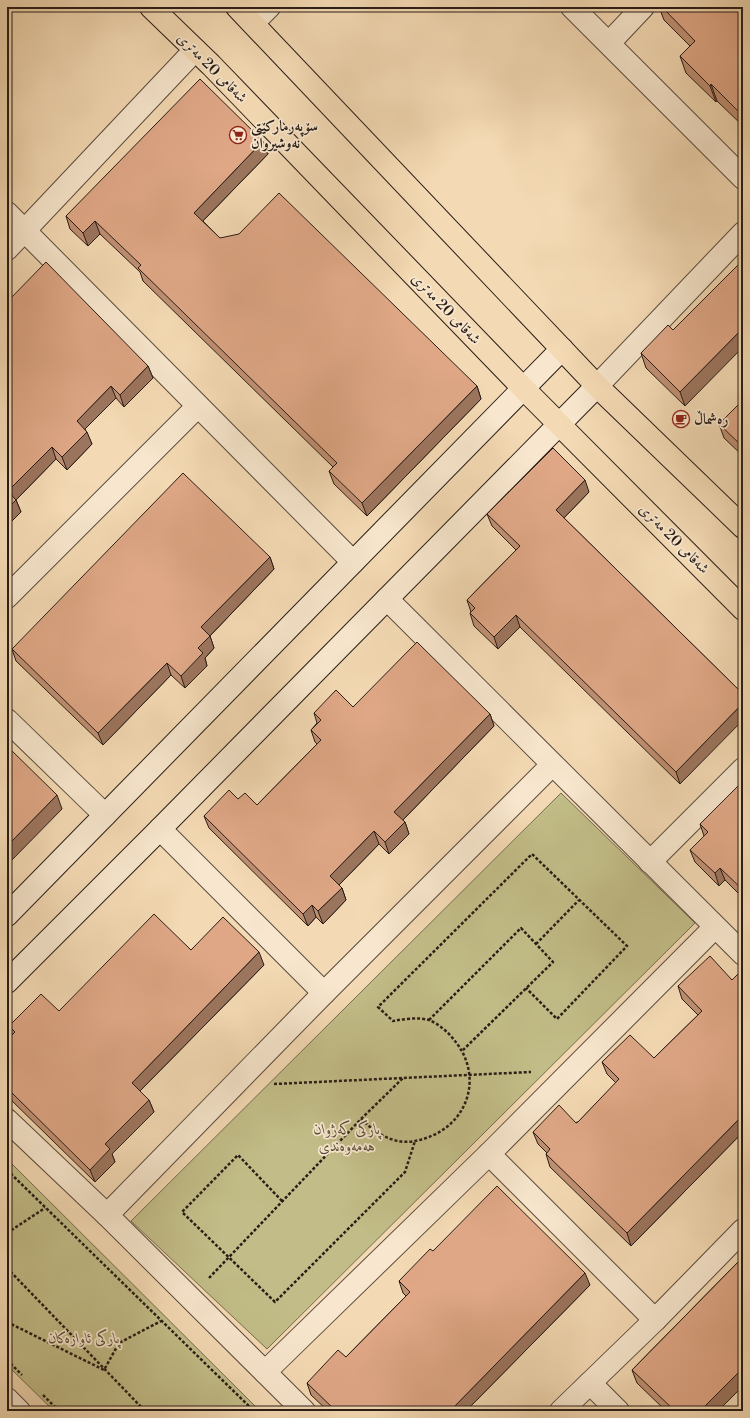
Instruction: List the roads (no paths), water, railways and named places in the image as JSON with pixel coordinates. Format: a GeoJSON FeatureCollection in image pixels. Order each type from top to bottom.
{"type":"FeatureCollection","features":[{"type":"Feature","properties":{"kind":"main road","name":"شەقامی 20 مەتری"},"geometry":{"type":"LineString","coordinates":[[151,7],[195,50],[523,388],[743,609]]}},
{"type":"Feature","properties":{"kind":"main road"},"geometry":{"type":"LineString","coordinates":[[237,7],[597,386],[743,527]]}},
{"type":"Feature","properties":{"kind":"street"},"geometry":{"type":"LineString","coordinates":[[253,23],[269,7]]}},
{"type":"Feature","properties":{"kind":"street"},"geometry":{"type":"LineString","coordinates":[[572,7],[743,178]]}},
{"type":"Feature","properties":{"kind":"street"},"geometry":{"type":"LineString","coordinates":[[608,43],[643,7]]}},
{"type":"Feature","properties":{"kind":"street"},"geometry":{"type":"LineString","coordinates":[[7,249],[195,50]]}},
{"type":"Feature","properties":{"kind":"street"},"geometry":{"type":"LineString","coordinates":[[7,214],[353,562]]}},
{"type":"Feature","properties":{"kind":"street"},"geometry":{"type":"LineString","coordinates":[[7,982],[560,424],[743,234]]}},
{"type":"Feature","properties":{"kind":"street"},"geometry":{"type":"LineString","coordinates":[[7,915],[562,349]]}},
{"type":"Feature","properties":{"kind":"street"},"geometry":{"type":"LineString","coordinates":[[7,597],[198,406]]}},
{"type":"Feature","properties":{"kind":"street"},"geometry":{"type":"LineString","coordinates":[[387,599],[743,954]]}},
{"type":"Feature","properties":{"kind":"street"},"geometry":{"type":"LineString","coordinates":[[7,720],[105,815]]}},
{"type":"Feature","properties":{"kind":"street"},"geometry":{"type":"LineString","coordinates":[[107,1215],[324,993],[552,765]]}},
{"type":"Feature","properties":{"kind":"street"},"geometry":{"type":"LineString","coordinates":[[650,862],[743,769]]}},
{"type":"Feature","properties":{"kind":"street"},"geometry":{"type":"LineString","coordinates":[[160,829],[324,993]]}},
{"type":"Feature","properties":{"kind":"street"},"geometry":{"type":"LineString","coordinates":[[265,1372],[489,1154],[715,927]]}},
{"type":"Feature","properties":{"kind":"street"},"geometry":{"type":"LineString","coordinates":[[7,1120],[107,1215],[304,1411]]}},
{"type":"Feature","properties":{"kind":"street"},"geometry":{"type":"LineString","coordinates":[[489,1154],[655,1320]]}},
{"type":"Feature","properties":{"kind":"street"},"geometry":{"type":"LineString","coordinates":[[561,1411],[655,1320],[743,1230]]}},
{"type":"Feature","properties":{"kind":"street"},"geometry":{"type":"LineString","coordinates":[[590,1384],[618,1411]]}},
{"type":"Feature","properties":{"kind":"street"},"geometry":{"type":"LineString","coordinates":[[7,1399],[19,1411]]}},
{"type":"Feature","properties":{"kind":"place","name":"سۆپەرمارکێتی نەوشیروان"},"geometry":{"type":"Point","coordinates":[238,135]}},
{"type":"Feature","properties":{"kind":"place","name":"رەشماڵ"},"geometry":{"type":"Point","coordinates":[681,419]}},
{"type":"Feature","properties":{"kind":"park label","name":"پارکی کەژوان هەمەوەندی"},"geometry":{"type":"Point","coordinates":[347,1138]}},
{"type":"Feature","properties":{"kind":"park label","name":"پارکی ئاوارەکان"},"geometry":{"type":"Point","coordinates":[84,1338]}}]}
